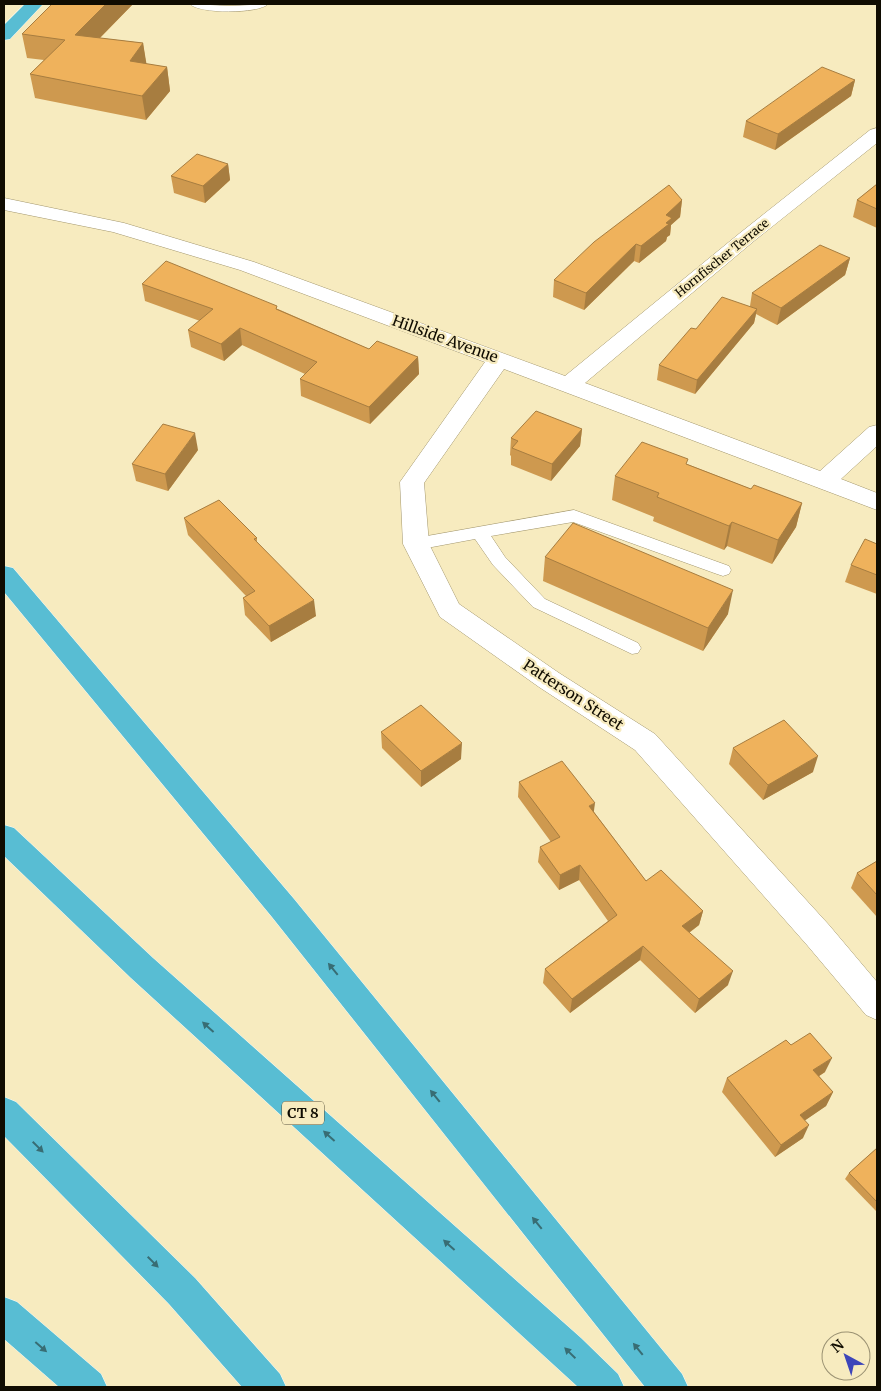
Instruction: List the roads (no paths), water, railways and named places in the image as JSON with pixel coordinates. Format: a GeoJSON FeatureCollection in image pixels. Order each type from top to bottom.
{"type":"FeatureCollection","features":[{"type":"Feature","properties":{"kind":"highway"},"geometry":{"type":"LineString","coordinates":[[4,35],[34,4]]}},
{"type":"Feature","properties":{"kind":"highway"},"geometry":{"type":"LineString","coordinates":[[4,575],[283,908],[669,1387]]}},
{"type":"Feature","properties":{"kind":"highway","name":"CT 8"},"geometry":{"type":"LineString","coordinates":[[4,837],[142,968],[561,1344],[605,1387]]}},
{"type":"Feature","properties":{"kind":"highway"},"geometry":{"type":"LineString","coordinates":[[4,1113],[182,1291],[267,1387]]}},
{"type":"Feature","properties":{"kind":"highway"},"geometry":{"type":"LineString","coordinates":[[4,1315],[88,1387]]}},
{"type":"Feature","properties":{"kind":"street","name":"Hornfischer Terrace"},"geometry":{"type":"LineString","coordinates":[[568,384],[747,237],[877,134]]}},
{"type":"Feature","properties":{"kind":"street","name":"Hillside Avenue"},"geometry":{"type":"LineString","coordinates":[[4,204],[117,227],[247,266],[568,384],[877,502]]}},
{"type":"Feature","properties":{"kind":"street","name":"Patterson Street"},"geometry":{"type":"LineString","coordinates":[[499,359],[412,482],[416,544],[449,610],[549,680],[645,742],[818,935],[877,1005]]}},
{"type":"Feature","properties":{"kind":"street"},"geometry":{"type":"LineString","coordinates":[[823,482],[877,433]]}},
{"type":"Feature","properties":{"kind":"lane"},"geometry":{"type":"LineString","coordinates":[[195,4],[230,9],[263,4]]}},
{"type":"Feature","properties":{"kind":"lane"},"geometry":{"type":"LineString","coordinates":[[416,544],[574,516],[723,570]]}},
{"type":"Feature","properties":{"kind":"lane"},"geometry":{"type":"LineString","coordinates":[[479,532],[499,561],[539,603],[632,648]]}}]}
